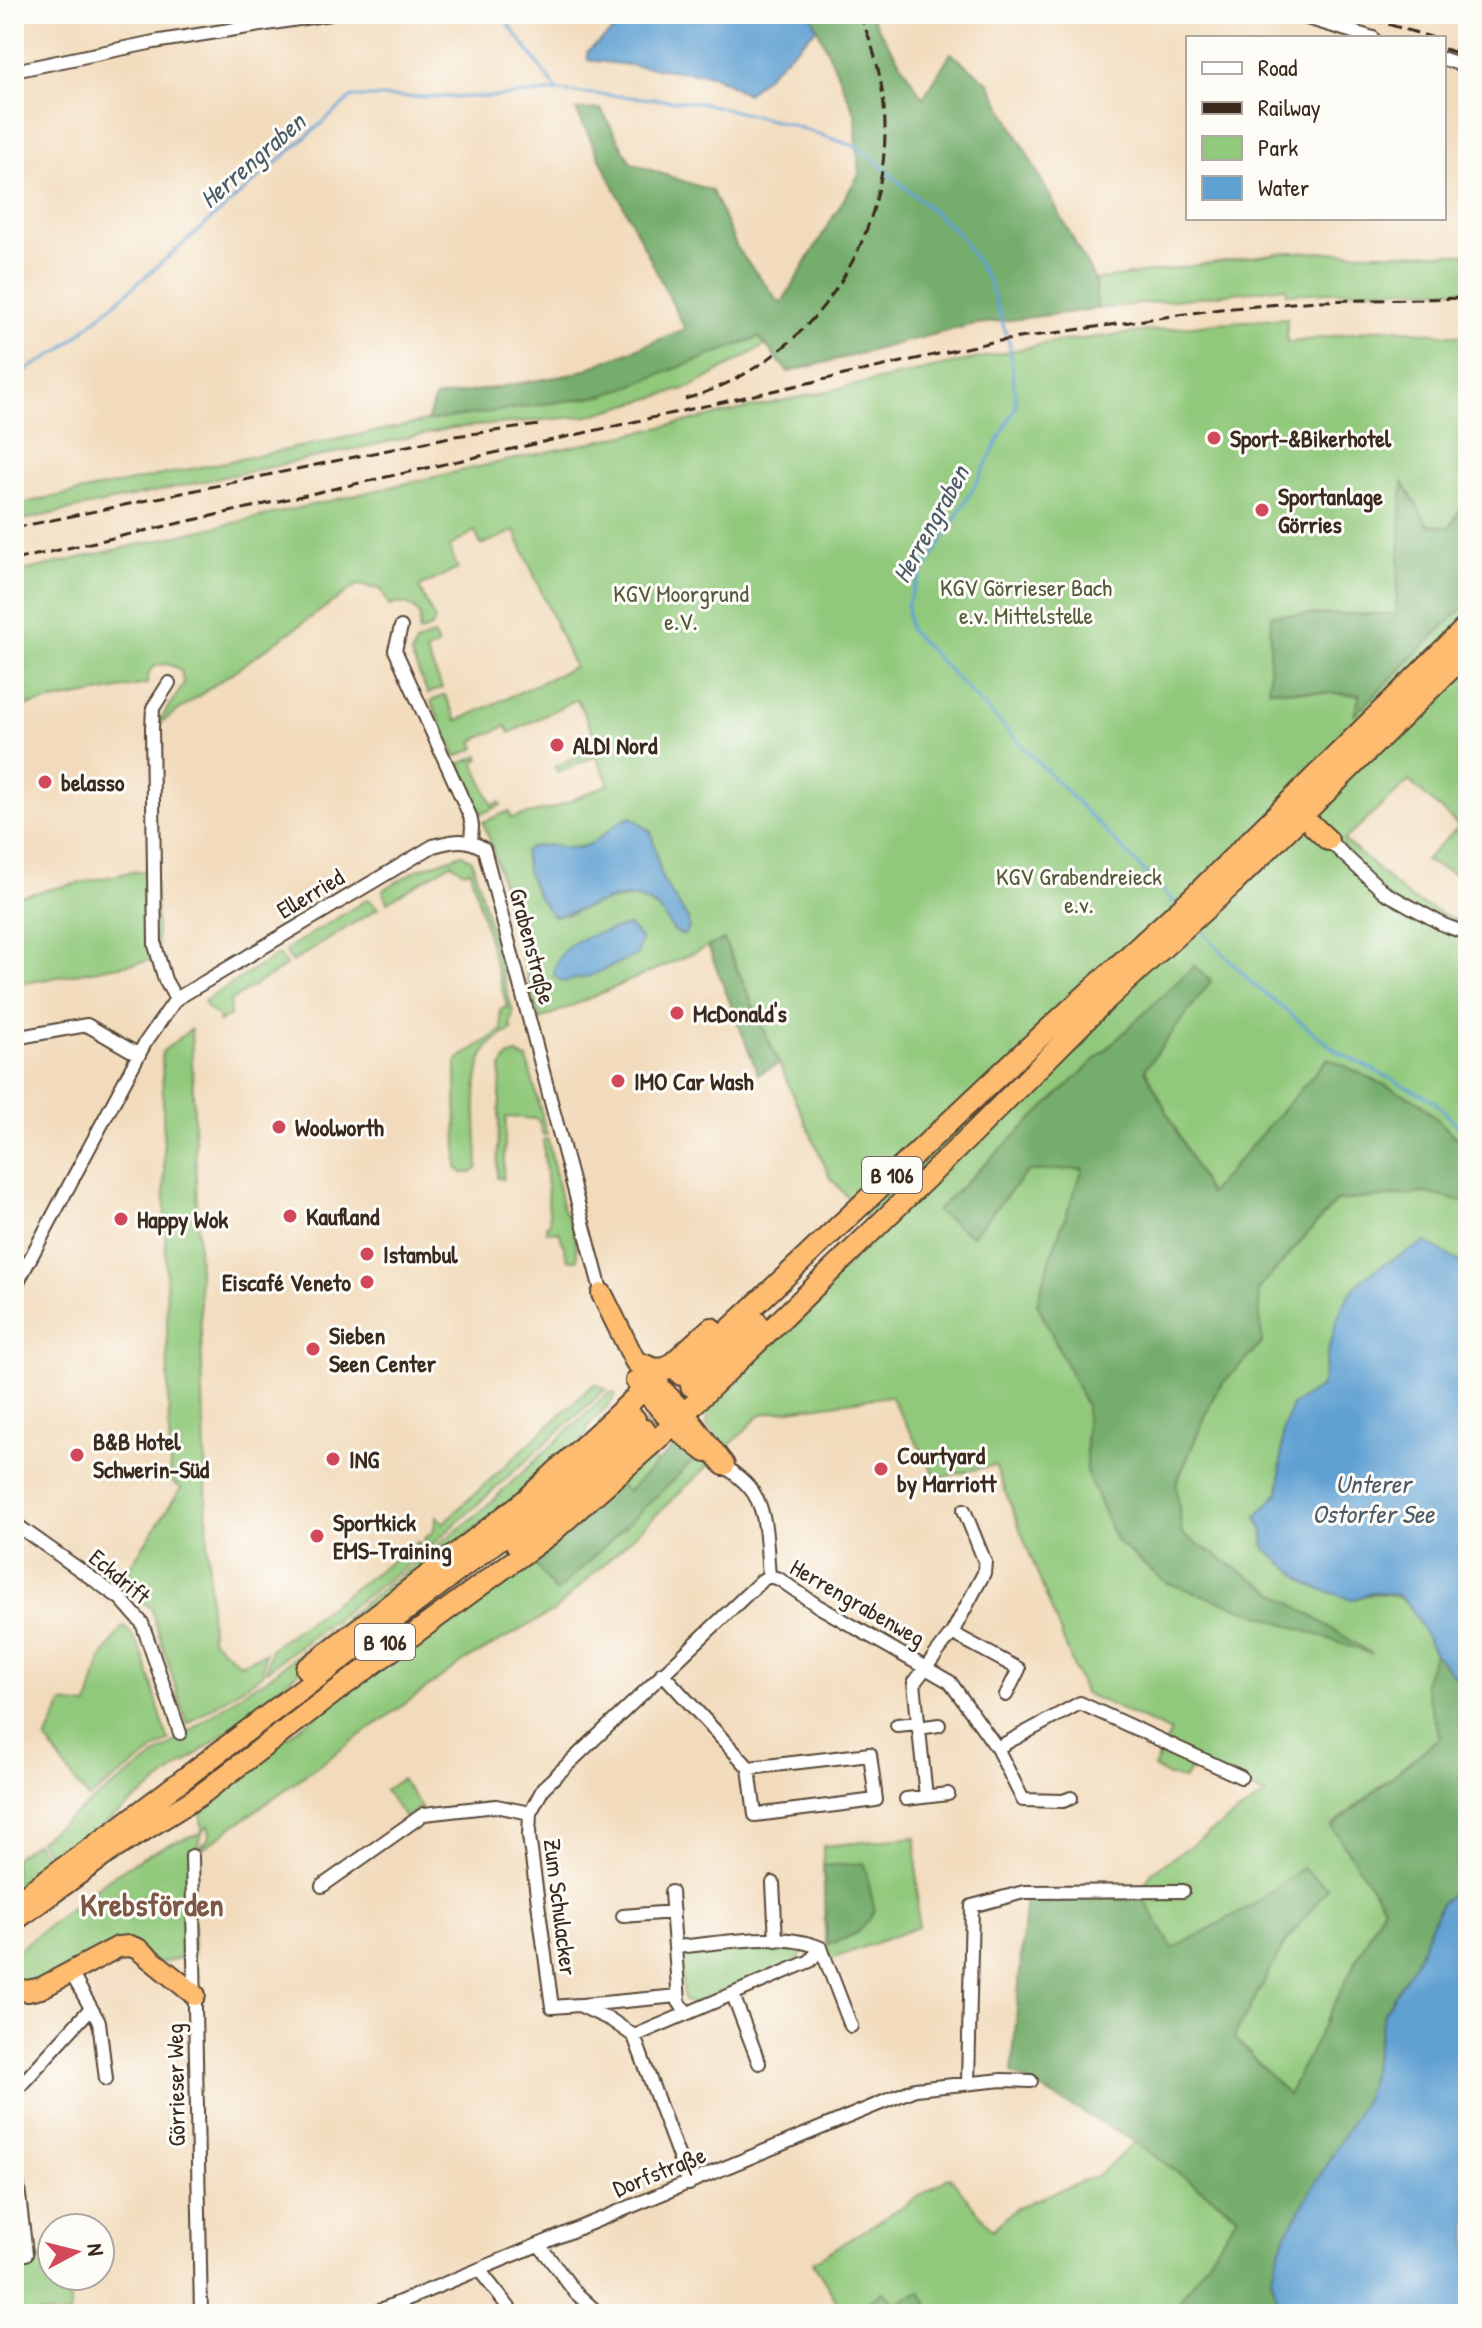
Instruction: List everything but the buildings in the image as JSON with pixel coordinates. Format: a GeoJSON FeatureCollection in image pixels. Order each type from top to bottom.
{"type":"FeatureCollection","features":[{"type":"Feature","properties":{"kind":"highway","name":"B 106"},"geometry":{"type":"LineString","coordinates":[[14,1921],[666,1405],[1203,900],[1468,625]]}},
{"type":"Feature","properties":{"kind":"highway","name":"B 106"},"geometry":{"type":"LineString","coordinates":[[1203,900],[1235,882],[1468,652]]}},
{"type":"Feature","properties":{"kind":"highway"},"geometry":{"type":"LineString","coordinates":[[1235,882],[1291,834],[1321,833],[1319,801]]}},
{"type":"Feature","properties":{"kind":"highway"},"geometry":{"type":"LineString","coordinates":[[114,1840],[199,1796],[549,1535],[893,1156],[1057,1012],[1110,985]]}},
{"type":"Feature","properties":{"kind":"highway"},"geometry":{"type":"LineString","coordinates":[[602,1294],[630,1364],[724,1465]]}},
{"type":"Feature","properties":{"kind":"highway"},"geometry":{"type":"LineString","coordinates":[[630,1364],[655,1369],[666,1405]]}},
{"type":"Feature","properties":{"kind":"highway","name":"B 106"},"geometry":{"type":"LineString","coordinates":[[14,1903],[114,1840]]}},
{"type":"Feature","properties":{"kind":"highway"},"geometry":{"type":"LineString","coordinates":[[14,1928],[39,1904]]}},
{"type":"Feature","properties":{"kind":"highway"},"geometry":{"type":"LineString","coordinates":[[15,1989],[41,1988],[118,1947],[130,1946],[138,1949],[195,1995]]}},
{"type":"Feature","properties":{"kind":"street"},"geometry":{"type":"LineString","coordinates":[[14,71],[154,42],[330,14]]}},
{"type":"Feature","properties":{"kind":"street"},"geometry":{"type":"LineString","coordinates":[[1294,14],[1366,36]]}},
{"type":"Feature","properties":{"kind":"street"},"geometry":{"type":"LineString","coordinates":[[1446,60],[1468,67]]}},
{"type":"Feature","properties":{"kind":"street","name":"Grabenstraße"},"geometry":{"type":"LineString","coordinates":[[401,627],[395,650],[470,816],[471,842],[484,849],[602,1294]]}},
{"type":"Feature","properties":{"kind":"street"},"geometry":{"type":"LineString","coordinates":[[169,683],[153,708],[155,945],[165,980],[176,999]]}},
{"type":"Feature","properties":{"kind":"street"},"geometry":{"type":"LineString","coordinates":[[1321,833],[1384,892],[1444,925],[1468,934]]}},
{"type":"Feature","properties":{"kind":"street","name":"Ellerried"},"geometry":{"type":"LineString","coordinates":[[14,1289],[139,1055],[176,999],[433,846],[455,840],[471,842]]}},
{"type":"Feature","properties":{"kind":"street"},"geometry":{"type":"LineString","coordinates":[[14,1038],[87,1025],[139,1055]]}},
{"type":"Feature","properties":{"kind":"street"},"geometry":{"type":"LineString","coordinates":[[724,1465],[748,1485],[758,1499],[763,1515],[769,1576]]}},
{"type":"Feature","properties":{"kind":"street","name":"Herrengrabenweg"},"geometry":{"type":"LineString","coordinates":[[926,1796],[914,1683],[952,1633],[984,1573],[985,1562],[964,1510]]}},
{"type":"Feature","properties":{"kind":"street","name":"Eckdrift"},"geometry":{"type":"LineString","coordinates":[[14,1523],[121,1599],[142,1623],[180,1733]]}},
{"type":"Feature","properties":{"kind":"street","name":"Herrengrabenweg"},"geometry":{"type":"LineString","coordinates":[[769,1576],[779,1579],[818,1606],[950,1682],[997,1748],[1023,1800],[1063,1801],[1071,1798]]}},
{"type":"Feature","properties":{"kind":"street","name":"Zum Schulacker"},"geometry":{"type":"LineString","coordinates":[[579,2005],[552,2007],[529,1836],[530,1813],[544,1787],[662,1673],[769,1576]]}},
{"type":"Feature","properties":{"kind":"street","name":"Herrengrabenweg"},"geometry":{"type":"LineString","coordinates":[[952,1633],[1019,1669],[1006,1695]]}},
{"type":"Feature","properties":{"kind":"street"},"geometry":{"type":"LineString","coordinates":[[662,1673],[749,1768],[755,1815],[876,1800],[870,1754],[749,1768]]}},
{"type":"Feature","properties":{"kind":"street"},"geometry":{"type":"LineString","coordinates":[[997,1748],[1080,1703],[1241,1777]]}},
{"type":"Feature","properties":{"kind":"street"},"geometry":{"type":"LineString","coordinates":[[897,1725],[939,1725]]}},
{"type":"Feature","properties":{"kind":"street"},"geometry":{"type":"LineString","coordinates":[[1174,1762],[1181,1750]]}},
{"type":"Feature","properties":{"kind":"street"},"geometry":{"type":"LineString","coordinates":[[906,1799],[948,1794]]}},
{"type":"Feature","properties":{"kind":"street"},"geometry":{"type":"LineString","coordinates":[[322,1886],[424,1814],[496,1806],[530,1813]]}},
{"type":"Feature","properties":{"kind":"street","name":"Görrieser Weg"},"geometry":{"type":"LineString","coordinates":[[192,1856],[201,2314]]}},
{"type":"Feature","properties":{"kind":"street"},"geometry":{"type":"LineString","coordinates":[[773,1883],[776,1940]]}},
{"type":"Feature","properties":{"kind":"street"},"geometry":{"type":"LineString","coordinates":[[968,2083],[972,1906],[1024,1892],[1183,1891]]}},
{"type":"Feature","properties":{"kind":"street"},"geometry":{"type":"LineString","coordinates":[[671,1892],[678,1996],[687,2013]]}},
{"type":"Feature","properties":{"kind":"street"},"geometry":{"type":"LineString","coordinates":[[623,1916],[673,1912]]}},
{"type":"Feature","properties":{"kind":"street"},"geometry":{"type":"LineString","coordinates":[[675,1947],[800,1940],[821,1948],[851,2026]]}},
{"type":"Feature","properties":{"kind":"street"},"geometry":{"type":"LineString","coordinates":[[634,2036],[810,1961],[821,1948]]}},
{"type":"Feature","properties":{"kind":"street"},"geometry":{"type":"LineString","coordinates":[[71,1973],[99,2022],[106,2079]]}},
{"type":"Feature","properties":{"kind":"street"},"geometry":{"type":"LineString","coordinates":[[733,1995],[759,2063]]}},
{"type":"Feature","properties":{"kind":"street"},"geometry":{"type":"LineString","coordinates":[[579,2005],[678,1996]]}},
{"type":"Feature","properties":{"kind":"street"},"geometry":{"type":"LineString","coordinates":[[579,2005],[611,2020],[634,2036],[689,2184]]}},
{"type":"Feature","properties":{"kind":"street"},"geometry":{"type":"LineString","coordinates":[[14,2088],[19,2087],[91,2008]]}},
{"type":"Feature","properties":{"kind":"street","name":"Dorfstraße"},"geometry":{"type":"LineString","coordinates":[[371,2314],[915,2089],[1002,2080],[1031,2081]]}},
{"type":"Feature","properties":{"kind":"street"},"geometry":{"type":"LineString","coordinates":[[14,2154],[18,2213],[26,2254]]}},
{"type":"Feature","properties":{"kind":"street"},"geometry":{"type":"LineString","coordinates":[[540,2246],[575,2292],[599,2314]]}},
{"type":"Feature","properties":{"kind":"street"},"geometry":{"type":"LineString","coordinates":[[480,2271],[514,2314]]}},
{"type":"Feature","properties":{"kind":"green space"},"geometry":{"type":"Polygon","coordinates":[[[811,14],[869,14],[923,98],[951,53],[989,83],[1095,280],[1097,309],[970,325],[788,372],[759,337],[606,395],[427,421],[435,398],[574,374],[685,329],[576,110],[601,109],[631,163],[712,191],[738,250],[781,304],[859,174],[855,113],[811,14]]]}},
{"type":"Feature","properties":{"kind":"green space"},"geometry":{"type":"Polygon","coordinates":[[[1286,252],[1468,254],[1468,290],[1401,289],[1286,294],[1286,287],[1097,309],[1095,280],[1286,252]]]}},
{"type":"Feature","properties":{"kind":"green space"},"geometry":{"type":"Polygon","coordinates":[[[1287,318],[1287,343],[1386,328],[1468,337],[1468,496],[1450,527],[1428,525],[1404,484],[1396,614],[1271,615],[1269,689],[1360,695],[1356,713],[1468,602],[1468,879],[1424,861],[1459,826],[1409,781],[1344,840],[1411,899],[1468,926],[1468,1149],[1418,1101],[1209,1194],[1145,1069],[1211,981],[1194,966],[936,1211],[972,1235],[1028,1171],[1084,1168],[1037,1303],[1087,1407],[1086,1471],[1117,1542],[1368,1652],[1182,1534],[1176,1484],[1217,1389],[1262,1343],[1258,1290],[1336,1201],[1426,1193],[1468,1203],[1468,1267],[1455,1260],[1331,1337],[1321,1387],[1279,1493],[1257,1516],[1265,1549],[1352,1599],[1386,1594],[1398,1597],[1407,1604],[1435,1654],[1424,1682],[1440,1737],[1332,1826],[1384,1906],[1288,2096],[1234,2037],[1285,1943],[1257,1902],[1172,1950],[1140,1892],[1152,1872],[1265,1795],[1195,1763],[1184,1779],[1154,1768],[1171,1732],[1084,1693],[995,1465],[937,1478],[890,1396],[761,1414],[726,1449],[707,1425],[707,1403],[879,1234],[830,1177],[724,940],[539,1020],[483,822],[509,811],[511,818],[554,808],[609,784],[596,756],[558,773],[555,767],[599,746],[577,699],[510,733],[506,726],[473,741],[476,748],[456,757],[431,701],[445,695],[457,721],[574,667],[515,531],[481,545],[475,531],[449,547],[458,569],[419,587],[435,621],[431,628],[419,633],[420,616],[414,609],[403,604],[389,606],[381,589],[357,585],[156,726],[184,684],[181,671],[170,665],[154,667],[147,684],[14,708],[14,573],[469,469],[1048,343],[1287,318]],[[632,817],[588,845],[574,848],[529,847],[531,883],[548,911],[567,915],[601,902],[637,897],[661,910],[666,919],[688,919],[662,879],[651,832],[632,817]]]}},
{"type":"Feature","properties":{"kind":"green space"},"geometry":{"type":"Polygon","coordinates":[[[759,337],[766,345],[691,387],[588,416],[452,428],[14,522],[14,505],[427,421],[606,395],[759,337]]]}},
{"type":"Feature","properties":{"kind":"green space"},"geometry":{"type":"Polygon","coordinates":[[[1403,482],[1428,525],[1450,527],[1468,496],[1468,602],[1354,715],[1360,695],[1269,689],[1271,615],[1396,614],[1403,482]]]}},
{"type":"Feature","properties":{"kind":"green space"},"geometry":{"type":"Polygon","coordinates":[[[433,635],[438,645],[426,652],[442,688],[428,694],[411,655],[416,643],[433,635]]]}},
{"type":"Feature","properties":{"kind":"green space"},"geometry":{"type":"Polygon","coordinates":[[[479,756],[480,759],[474,762],[492,805],[500,802],[501,805],[481,814],[459,764],[479,756]]]}},
{"type":"Feature","properties":{"kind":"green space"},"geometry":{"type":"Polygon","coordinates":[[[462,854],[472,860],[513,1013],[512,1030],[492,1043],[481,1061],[476,1090],[478,1168],[471,1173],[463,1173],[457,1168],[456,1063],[502,1030],[500,1010],[507,1007],[470,870],[463,872],[452,863],[387,902],[383,890],[417,870],[462,854]]]}},
{"type":"Feature","properties":{"kind":"green space"},"geometry":{"type":"Polygon","coordinates":[[[154,871],[158,959],[14,985],[14,897],[131,872],[154,871]]]}},
{"type":"Feature","properties":{"kind":"green space"},"geometry":{"type":"Polygon","coordinates":[[[368,899],[378,908],[292,962],[285,950],[368,899]]]}},
{"type":"Feature","properties":{"kind":"green space"},"geometry":{"type":"Polygon","coordinates":[[[724,940],[779,1064],[758,1074],[708,946],[724,940]]]}},
{"type":"Feature","properties":{"kind":"green space"},"geometry":{"type":"Polygon","coordinates":[[[279,954],[286,966],[230,1001],[230,1016],[219,1022],[219,1017],[207,1008],[204,1001],[279,954]]]}},
{"type":"Feature","properties":{"kind":"green space"},"geometry":{"type":"Polygon","coordinates":[[[1194,966],[1211,981],[1145,1069],[1209,1194],[1328,1058],[1418,1101],[1468,1149],[1468,1203],[1426,1193],[1336,1201],[1258,1290],[1262,1343],[1217,1389],[1176,1484],[1182,1534],[1372,1654],[1165,1582],[1117,1542],[1086,1471],[1086,1406],[1037,1303],[1083,1169],[1028,1171],[972,1236],[936,1211],[1194,966]]]}},
{"type":"Feature","properties":{"kind":"green space"},"geometry":{"type":"Polygon","coordinates":[[[191,1029],[211,1639],[240,1664],[265,1653],[262,1675],[187,1724],[151,1608],[118,1585],[181,1488],[170,1481],[162,1052],[191,1029]]]}},
{"type":"Feature","properties":{"kind":"green space"},"geometry":{"type":"Polygon","coordinates":[[[516,1054],[527,1059],[547,1135],[543,1135],[538,1119],[506,1117],[503,1179],[497,1178],[501,1068],[508,1057],[516,1054]]]}},
{"type":"Feature","properties":{"kind":"green space"},"geometry":{"type":"Polygon","coordinates":[[[548,1139],[563,1210],[574,1234],[577,1260],[568,1260],[559,1231],[546,1232],[546,1225],[550,1224],[543,1140],[548,1139]]]}},
{"type":"Feature","properties":{"kind":"green space"},"geometry":{"type":"Polygon","coordinates":[[[594,1384],[606,1389],[430,1547],[424,1539],[433,1531],[437,1516],[443,1523],[594,1384]]]}},
{"type":"Feature","properties":{"kind":"green space"},"geometry":{"type":"Polygon","coordinates":[[[610,1392],[616,1394],[610,1404],[586,1428],[589,1432],[572,1453],[373,1609],[233,1727],[61,1856],[59,1852],[51,1858],[39,1840],[251,1687],[264,1681],[473,1518],[610,1392]]]}},
{"type":"Feature","properties":{"kind":"green space"},"geometry":{"type":"Polygon","coordinates":[[[676,1445],[699,1455],[709,1465],[553,1612],[466,1660],[202,1849],[201,1846],[210,1837],[209,1825],[202,1831],[200,1800],[530,1559],[536,1559],[550,1548],[551,1542],[650,1457],[657,1463],[676,1445]]]}},
{"type":"Feature","properties":{"kind":"green space"},"geometry":{"type":"Polygon","coordinates":[[[676,1445],[687,1445],[699,1455],[556,1593],[531,1559],[536,1559],[550,1548],[551,1542],[618,1484],[628,1491],[676,1445]]]}},
{"type":"Feature","properties":{"kind":"green space"},"geometry":{"type":"Polygon","coordinates":[[[418,1542],[425,1551],[266,1671],[271,1648],[418,1542]]]}},
{"type":"Feature","properties":{"kind":"green space"},"geometry":{"type":"Polygon","coordinates":[[[123,1626],[132,1635],[145,1662],[169,1740],[88,1799],[46,1740],[63,1703],[88,1706],[101,1659],[123,1626]]]}},
{"type":"Feature","properties":{"kind":"green space"},"geometry":{"type":"Polygon","coordinates":[[[1435,1654],[1468,1691],[1468,1877],[1440,1905],[1416,1961],[1384,2013],[1366,2097],[1286,2234],[1271,2276],[1281,2314],[1171,2314],[1238,2215],[1135,2142],[1012,2073],[1026,1893],[1140,1892],[1173,1949],[1258,1902],[1302,1868],[1328,1888],[1285,1943],[1234,2037],[1288,2095],[1384,1906],[1332,1827],[1440,1737],[1424,1682],[1435,1654]]]}},
{"type":"Feature","properties":{"kind":"green space"},"geometry":{"type":"Polygon","coordinates":[[[401,1779],[421,1807],[405,1818],[385,1791],[401,1779]]]}},
{"type":"Feature","properties":{"kind":"green space"},"geometry":{"type":"Polygon","coordinates":[[[202,1833],[192,1856],[194,1955],[157,1964],[138,1949],[71,1973],[14,1987],[14,1953],[126,1867],[150,1853],[202,1833]]]}},
{"type":"Feature","properties":{"kind":"green space"},"geometry":{"type":"Polygon","coordinates":[[[916,1837],[918,1927],[829,1960],[825,1935],[823,1846],[916,1837]]]}},
{"type":"Feature","properties":{"kind":"green space"},"geometry":{"type":"Polygon","coordinates":[[[36,1843],[48,1860],[34,1870],[36,1874],[14,1890],[14,1858],[36,1843]]]}},
{"type":"Feature","properties":{"kind":"green space"},"geometry":{"type":"Polygon","coordinates":[[[864,1863],[875,1911],[855,1934],[827,1945],[823,1866],[864,1863]]]}},
{"type":"Feature","properties":{"kind":"green space"},"geometry":{"type":"Polygon","coordinates":[[[791,1944],[800,1951],[801,1956],[795,1963],[692,2004],[684,2001],[681,1958],[689,1951],[791,1944]]]}},
{"type":"Feature","properties":{"kind":"green space"},"geometry":{"type":"Polygon","coordinates":[[[1135,2142],[1238,2216],[1171,2314],[844,2314],[813,2262],[950,2177],[992,2230],[1017,2207],[1099,2175],[1135,2142]]]}},
{"type":"Feature","properties":{"kind":"green space"},"geometry":{"type":"Polygon","coordinates":[[[21,2247],[22,2261],[36,2259],[36,2292],[69,2292],[70,2314],[14,2314],[14,2248],[21,2247]]]}},
{"type":"Feature","properties":{"kind":"green space"},"geometry":{"type":"Polygon","coordinates":[[[883,2292],[896,2303],[921,2292],[933,2314],[846,2314],[883,2292]]]}},
{"type":"Feature","properties":{"kind":"water"},"geometry":{"type":"Polygon","coordinates":[[[613,14],[811,14],[817,28],[747,94],[712,75],[588,60],[587,52],[613,31],[613,14]]]}},
{"type":"Feature","properties":{"kind":"water"},"geometry":{"type":"Polygon","coordinates":[[[632,817],[651,832],[662,879],[688,919],[689,928],[684,935],[671,927],[655,906],[630,897],[553,916],[533,886],[524,852],[542,845],[583,847],[632,817]]]}},
{"type":"Feature","properties":{"kind":"water"},"geometry":{"type":"Polygon","coordinates":[[[629,926],[641,939],[637,955],[590,976],[564,982],[554,976],[562,953],[570,945],[592,935],[629,926]]]}},
{"type":"Feature","properties":{"kind":"water","name":"Unterer Ostorfer See"},"geometry":{"type":"Polygon","coordinates":[[[1426,1242],[1468,1267],[1468,1691],[1435,1654],[1410,1606],[1397,1595],[1374,1592],[1352,1600],[1309,1585],[1265,1549],[1257,1516],[1279,1492],[1283,1430],[1292,1405],[1321,1387],[1335,1325],[1349,1296],[1370,1273],[1426,1242]]]}},
{"type":"Feature","properties":{"kind":"water"},"geometry":{"type":"Polygon","coordinates":[[[1468,1877],[1468,2314],[1281,2314],[1271,2276],[1286,2234],[1366,2097],[1384,2013],[1416,1961],[1440,1905],[1468,1877]]]}},
{"type":"Feature","properties":{"kind":"waterway","name":"Herrengraben"},"geometry":{"type":"LineString","coordinates":[[501,14],[558,91]]}},
{"type":"Feature","properties":{"kind":"waterway","name":"Herrengraben"},"geometry":{"type":"LineString","coordinates":[[14,377],[61,350],[352,97],[493,97],[558,91],[702,103],[791,125],[860,148],[958,233],[989,281],[1010,346],[1016,406],[978,480],[915,586],[907,605],[909,629],[1175,903]]}},
{"type":"Feature","properties":{"kind":"waterway","name":"Herrengraben"},"geometry":{"type":"LineString","coordinates":[[1197,926],[1253,984],[1338,1052],[1433,1100],[1468,1136]]}},
{"type":"Feature","properties":{"kind":"tunnel"},"geometry":{"type":"LineString","coordinates":[[645,1430],[691,1386]]}},
{"type":"Feature","properties":{"kind":"railway"},"geometry":{"type":"LineString","coordinates":[[685,399],[742,375],[791,341],[830,297],[860,246],[878,190],[885,132],[879,72],[859,14]]}},
{"type":"Feature","properties":{"kind":"railway"},"geometry":{"type":"LineString","coordinates":[[1328,14],[1362,24]]}},
{"type":"Feature","properties":{"kind":"railway"},"geometry":{"type":"LineString","coordinates":[[1354,14],[1427,36]]}},
{"type":"Feature","properties":{"kind":"railway"},"geometry":{"type":"LineString","coordinates":[[1446,50],[1468,56]]}},
{"type":"Feature","properties":{"kind":"railway"},"geometry":{"type":"LineString","coordinates":[[14,560],[992,342],[1220,309],[1317,301],[1468,298]]}},
{"type":"Feature","properties":{"kind":"railway"},"geometry":{"type":"LineString","coordinates":[[14,528],[455,436],[540,425]]}},
{"type":"Feature","properties":{"kind":"place","name":"Sport-&Bikerhotel"},"geometry":{"type":"Point","coordinates":[1214,438]}},
{"type":"Feature","properties":{"kind":"place","name":"Sportanlage Görries"},"geometry":{"type":"Point","coordinates":[1262,510]}},
{"type":"Feature","properties":{"kind":"place","name":"ALDI Nord"},"geometry":{"type":"Point","coordinates":[557,745]}},
{"type":"Feature","properties":{"kind":"place","name":"belasso"},"geometry":{"type":"Point","coordinates":[45,782]}},
{"type":"Feature","properties":{"kind":"place","name":"McDonald's"},"geometry":{"type":"Point","coordinates":[677,1013]}},
{"type":"Feature","properties":{"kind":"place","name":"IMO Car Wash"},"geometry":{"type":"Point","coordinates":[618,1081]}},
{"type":"Feature","properties":{"kind":"place","name":"Woolworth"},"geometry":{"type":"Point","coordinates":[279,1127]}},
{"type":"Feature","properties":{"kind":"place","name":"Kaufland"},"geometry":{"type":"Point","coordinates":[290,1216]}},
{"type":"Feature","properties":{"kind":"place","name":"Happy Wok"},"geometry":{"type":"Point","coordinates":[121,1219]}},
{"type":"Feature","properties":{"kind":"place","name":"Istambul"},"geometry":{"type":"Point","coordinates":[367,1254]}},
{"type":"Feature","properties":{"kind":"place","name":"Eiscafé Veneto"},"geometry":{"type":"Point","coordinates":[367,1282]}},
{"type":"Feature","properties":{"kind":"place","name":"Sieben Seen Center"},"geometry":{"type":"Point","coordinates":[313,1349]}},
{"type":"Feature","properties":{"kind":"place","name":"B&B Hotel Schwerin-Süd"},"geometry":{"type":"Point","coordinates":[77,1455]}},
{"type":"Feature","properties":{"kind":"place","name":"ING"},"geometry":{"type":"Point","coordinates":[333,1459]}},
{"type":"Feature","properties":{"kind":"place","name":"Courtyard by Marriott"},"geometry":{"type":"Point","coordinates":[881,1469]}},
{"type":"Feature","properties":{"kind":"place","name":"Sportkick EMS-Training"},"geometry":{"type":"Point","coordinates":[317,1536]}},
{"type":"Feature","properties":{"kind":"district","name":"Krebsförden"},"geometry":{"type":"Point","coordinates":[152,1904]}},
{"type":"Feature","properties":{"kind":"park label","name":"KGV Görrieser Bach e.v. Mittelstelle"},"geometry":{"type":"Point","coordinates":[1026,601]}},
{"type":"Feature","properties":{"kind":"park label","name":"KGV Moorgrund e.V."},"geometry":{"type":"Point","coordinates":[681,607]}},
{"type":"Feature","properties":{"kind":"park label","name":"KGV Grabendreieck e.v."},"geometry":{"type":"Point","coordinates":[1079,890]}}]}
